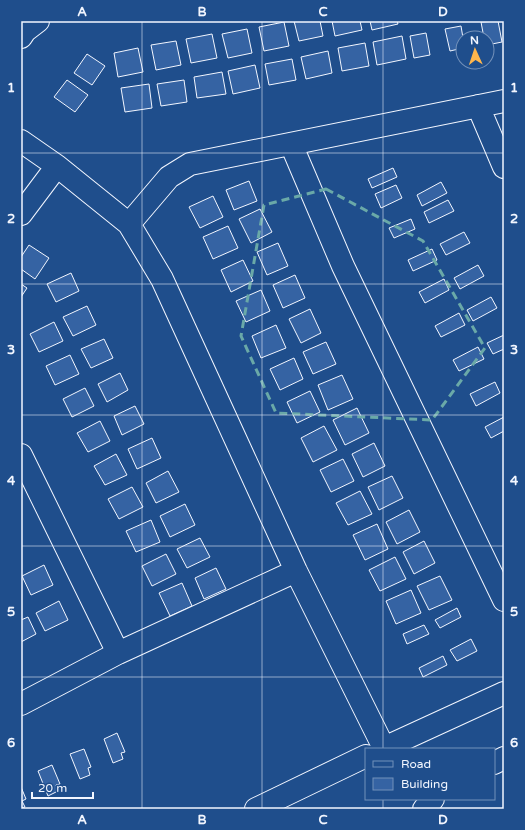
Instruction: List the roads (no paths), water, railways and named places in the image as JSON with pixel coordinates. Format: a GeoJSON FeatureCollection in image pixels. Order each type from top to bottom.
{"type":"FeatureCollection","features":[{"type":"Feature","properties":{"kind":"street"},"geometry":{"type":"LineString","coordinates":[[21,37],[25,31],[38,21]]}},
{"type":"Feature","properties":{"kind":"street"},"geometry":{"type":"LineString","coordinates":[[129,224],[169,177],[190,164],[504,101]]}},
{"type":"Feature","properties":{"kind":"street"},"geometry":{"type":"LineString","coordinates":[[478,106],[504,168]]}},
{"type":"Feature","properties":{"kind":"street"},"geometry":{"type":"LineString","coordinates":[[21,141],[57,166],[129,224],[162,279],[376,748]]}},
{"type":"Feature","properties":{"kind":"street"},"geometry":{"type":"LineString","coordinates":[[291,144],[344,266],[504,600]]}},
{"type":"Feature","properties":{"kind":"street"},"geometry":{"type":"LineString","coordinates":[[21,214],[57,166]]}},
{"type":"Feature","properties":{"kind":"street"},"geometry":{"type":"LineString","coordinates":[[21,455],[30,495],[118,654]]}},
{"type":"Feature","properties":{"kind":"street"},"geometry":{"type":"LineString","coordinates":[[21,704],[118,654],[296,571]]}},
{"type":"Feature","properties":{"kind":"street"},"geometry":{"type":"LineString","coordinates":[[384,748],[504,693]]}},
{"type":"Feature","properties":{"kind":"street"},"geometry":{"type":"LineString","coordinates":[[256,809],[365,757]]}},
{"type":"Feature","properties":{"kind":"street"},"geometry":{"type":"LineString","coordinates":[[495,762],[504,758]]}},
{"type":"Feature","properties":{"kind":"street"},"geometry":{"type":"LineString","coordinates":[[424,809],[432,800]]}}]}
